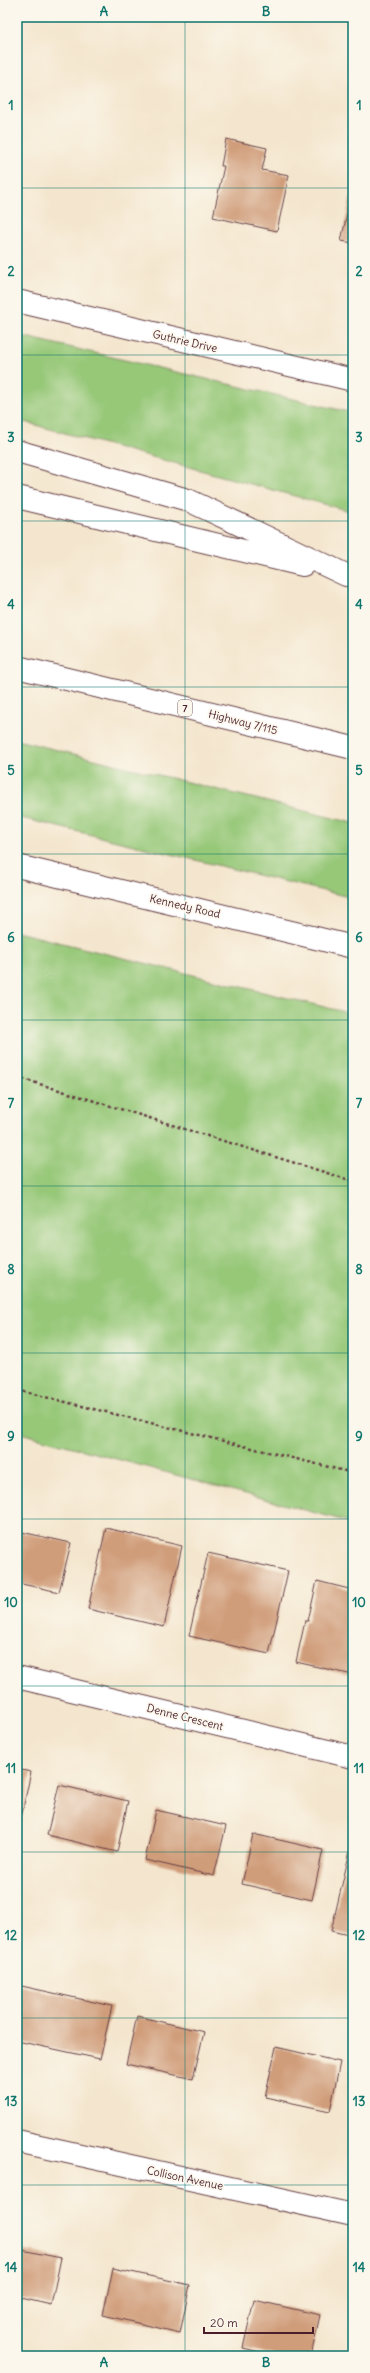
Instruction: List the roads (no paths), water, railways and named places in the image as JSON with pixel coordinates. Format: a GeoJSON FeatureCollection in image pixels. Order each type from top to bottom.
{"type":"FeatureCollection","features":[{"type":"Feature","properties":{"kind":"main road","name":"Guthrie Drive"},"geometry":{"type":"LineString","coordinates":[[17,301],[353,380]]}},
{"type":"Feature","properties":{"kind":"main road"},"geometry":{"type":"LineString","coordinates":[[17,451],[188,500],[349,576]]}},
{"type":"Feature","properties":{"kind":"main road"},"geometry":{"type":"LineString","coordinates":[[17,497],[349,576]]}},
{"type":"Feature","properties":{"kind":"main road","name":"Highway 7/115"},"geometry":{"type":"LineString","coordinates":[[17,667],[353,748]]}},
{"type":"Feature","properties":{"kind":"main road","name":"Kennedy Road"},"geometry":{"type":"LineString","coordinates":[[17,866],[353,946]]}},
{"type":"Feature","properties":{"kind":"main road","name":"Denne Crescent"},"geometry":{"type":"LineString","coordinates":[[17,1677],[353,1758]]}},
{"type":"Feature","properties":{"kind":"main road","name":"Collison Avenue"},"geometry":{"type":"LineString","coordinates":[[17,2141],[353,2215]]}}]}
